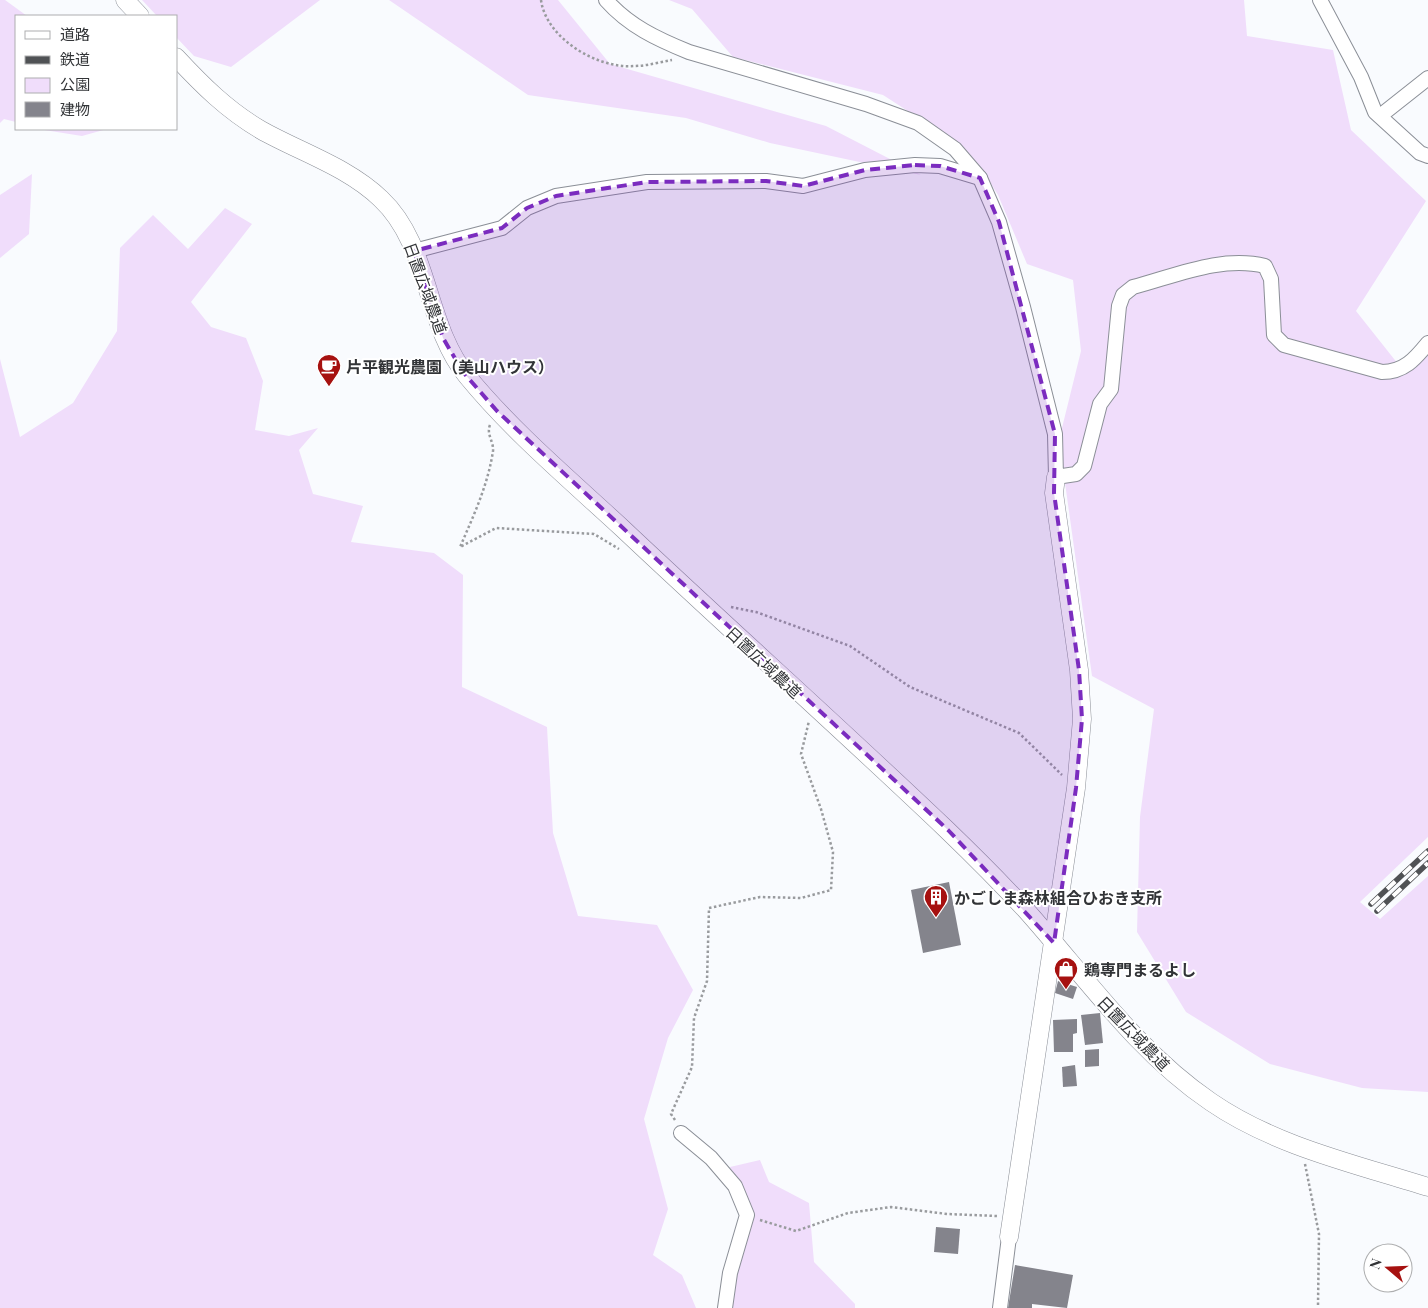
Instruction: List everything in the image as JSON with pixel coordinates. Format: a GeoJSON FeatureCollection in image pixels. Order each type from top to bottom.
{"type":"FeatureCollection","features":[{"type":"Feature","properties":{"kind":"street"},"geometry":{"type":"LineString","coordinates":[[125,0],[139,15]]}},
{"type":"Feature","properties":{"kind":"street"},"geometry":{"type":"LineString","coordinates":[[606,0],[637,28],[689,52],[866,104],[918,123],[955,149],[980,178],[999,222],[1026,316],[1055,434],[1056,477],[1054,494],[1079,670],[1081,709],[1076,788],[1000,1308]]}},
{"type":"Feature","properties":{"kind":"street"},"geometry":{"type":"LineString","coordinates":[[1320,0],[1361,77],[1375,112],[1420,153],[1428,156]]}},
{"type":"Feature","properties":{"kind":"street","name":"日置広域農道"},"geometry":{"type":"LineString","coordinates":[[178,59],[224,106],[260,129],[356,179],[382,200],[399,221],[414,251],[443,338],[464,372],[497,411],[707,609],[948,830],[1024,908],[1150,1052],[1182,1082],[1216,1106],[1261,1130],[1302,1147],[1428,1188]]}},
{"type":"Feature","properties":{"kind":"street"},"geometry":{"type":"LineString","coordinates":[[1380,116],[1428,78]]}},
{"type":"Feature","properties":{"kind":"street"},"geometry":{"type":"LineString","coordinates":[[414,251],[502,228],[527,208],[556,196],[647,182],[766,181],[803,186],[865,170],[915,165],[940,166],[980,178]]}},
{"type":"Feature","properties":{"kind":"street"},"geometry":{"type":"LineString","coordinates":[[1056,477],[1076,474],[1084,466],[1100,404],[1111,389],[1119,306],[1124,294],[1133,287],[1226,262],[1250,262],[1265,266],[1271,279],[1274,335],[1284,345],[1390,372],[1397,372],[1415,359],[1428,343]]}},
{"type":"Feature","properties":{"kind":"street"},"geometry":{"type":"LineString","coordinates":[[681,1133],[711,1158],[735,1186],[747,1215],[730,1273],[725,1308]]}},
{"type":"Feature","properties":{"kind":"path"},"geometry":{"type":"LineString","coordinates":[[541,0],[542,11],[556,32],[579,50],[602,62],[633,67],[676,60],[689,52]]}},
{"type":"Feature","properties":{"kind":"path"},"geometry":{"type":"LineString","coordinates":[[497,411],[488,430],[493,450],[479,504],[460,548],[496,528],[594,534],[625,552]]}},
{"type":"Feature","properties":{"kind":"path"},"geometry":{"type":"LineString","coordinates":[[707,609],[725,606],[756,612],[850,646],[910,687],[1018,733],[1076,788]]}},
{"type":"Feature","properties":{"kind":"path"},"geometry":{"type":"LineString","coordinates":[[681,1133],[671,1114],[692,1067],[694,1018],[707,981],[709,908],[760,897],[801,898],[832,890],[833,852],[821,809],[801,754],[812,706]]}},
{"type":"Feature","properties":{"kind":"path"},"geometry":{"type":"LineString","coordinates":[[1302,1147],[1319,1234],[1318,1306]]}},
{"type":"Feature","properties":{"kind":"path"},"geometry":{"type":"LineString","coordinates":[[747,1215],[796,1231],[848,1214],[891,1207],[947,1214],[1012,1216]]}},
{"type":"Feature","properties":{"kind":"highlighted area"},"geometry":{"type":"Polygon","coordinates":[[[915,165],[940,166],[980,178],[999,222],[1055,434],[1054,493],[1079,670],[1082,719],[1076,788],[1054,943],[948,830],[497,411],[463,372],[443,338],[414,251],[502,228],[527,208],[556,196],[647,182],[766,181],[803,186],[865,170],[915,165]]]}},
{"type":"Feature","properties":{"kind":"green space"},"geometry":{"type":"Polygon","coordinates":[[[0,0],[5,0],[26,15],[15,15],[15,122],[4,119],[0,123],[0,0]]]}},
{"type":"Feature","properties":{"kind":"green space"},"geometry":{"type":"Polygon","coordinates":[[[142,0],[320,0],[231,67],[194,56],[178,39],[178,15],[156,15],[142,0]]]}},
{"type":"Feature","properties":{"kind":"green space"},"geometry":{"type":"Polygon","coordinates":[[[389,0],[558,0],[610,64],[826,126],[921,175],[770,143],[686,118],[528,95],[389,0]]]}},
{"type":"Feature","properties":{"kind":"green space"},"geometry":{"type":"Polygon","coordinates":[[[669,0],[1244,0],[1247,36],[1333,50],[1351,130],[1426,201],[1356,311],[1402,369],[1420,363],[1428,355],[1428,837],[1360,902],[1380,919],[1428,876],[1428,1092],[1362,1088],[1270,1064],[1186,1012],[1137,932],[1140,817],[1154,709],[1092,676],[1059,440],[1081,351],[1073,280],[1027,264],[998,195],[979,165],[956,142],[883,95],[733,57],[692,9],[669,0]]]}},
{"type":"Feature","properties":{"kind":"green space"},"geometry":{"type":"Polygon","coordinates":[[[44,130],[103,130],[82,136],[44,130]]]}},
{"type":"Feature","properties":{"kind":"green space"},"geometry":{"type":"Polygon","coordinates":[[[32,174],[29,234],[0,258],[0,195],[32,174]]]}},
{"type":"Feature","properties":{"kind":"green space"},"geometry":{"type":"Polygon","coordinates":[[[225,208],[252,224],[191,302],[211,327],[246,338],[263,381],[255,430],[289,436],[318,428],[299,450],[313,494],[363,506],[351,542],[434,553],[463,575],[462,687],[547,727],[553,833],[578,916],[657,925],[693,990],[668,1038],[644,1119],[668,1209],[653,1255],[682,1275],[696,1308],[0,1308],[0,359],[20,437],[73,403],[117,331],[120,248],[153,215],[188,249],[225,208]]]}},
{"type":"Feature","properties":{"kind":"green space"},"geometry":{"type":"Polygon","coordinates":[[[760,1160],[769,1182],[809,1203],[814,1262],[855,1304],[855,1308],[730,1308],[742,1219],[730,1167],[760,1160]]]}},
{"type":"Feature","properties":{"kind":"building","name":"かごしま森林組合ひおき支所"},"geometry":{"type":"Polygon","coordinates":[[[949,882],[961,945],[923,953],[911,890],[949,882]]]}},
{"type":"Feature","properties":{"kind":"building","name":"鶏専門まるよし"},"geometry":{"type":"Polygon","coordinates":[[[1058,981],[1077,987],[1073,999],[1055,993],[1058,981]]]}},
{"type":"Feature","properties":{"kind":"building"},"geometry":{"type":"Polygon","coordinates":[[[1100,1013],[1103,1043],[1085,1045],[1081,1015],[1100,1013]]]}},
{"type":"Feature","properties":{"kind":"building"},"geometry":{"type":"Polygon","coordinates":[[[1077,1019],[1077,1033],[1073,1034],[1073,1052],[1054,1052],[1053,1020],[1077,1019]]]}},
{"type":"Feature","properties":{"kind":"building"},"geometry":{"type":"Polygon","coordinates":[[[1099,1049],[1099,1066],[1085,1067],[1085,1050],[1099,1049]]]}},
{"type":"Feature","properties":{"kind":"building"},"geometry":{"type":"Polygon","coordinates":[[[1075,1065],[1077,1086],[1063,1087],[1062,1067],[1075,1065]]]}},
{"type":"Feature","properties":{"kind":"building"},"geometry":{"type":"Polygon","coordinates":[[[936,1227],[960,1229],[958,1254],[934,1252],[936,1227]]]}},
{"type":"Feature","properties":{"kind":"building"},"geometry":{"type":"Polygon","coordinates":[[[1015,1265],[1073,1275],[1067,1308],[1032,1304],[1032,1308],[1008,1308],[1015,1265]]]}},
{"type":"Feature","properties":{"kind":"railway"},"geometry":{"type":"LineString","coordinates":[[1371,904],[1428,851]]}},
{"type":"Feature","properties":{"kind":"railway"},"geometry":{"type":"LineString","coordinates":[[1377,911],[1428,863]]}},
{"type":"Feature","properties":{"kind":"place","name":"片平観光農園（美山ハウス）"},"geometry":{"type":"Point","coordinates":[329,387]}},
{"type":"Feature","properties":{"kind":"place","name":"かごしま森林組合ひおき支所"},"geometry":{"type":"Point","coordinates":[936,918]}},
{"type":"Feature","properties":{"kind":"place","name":"鶏専門まるよし"},"geometry":{"type":"Point","coordinates":[1066,990]}}]}
